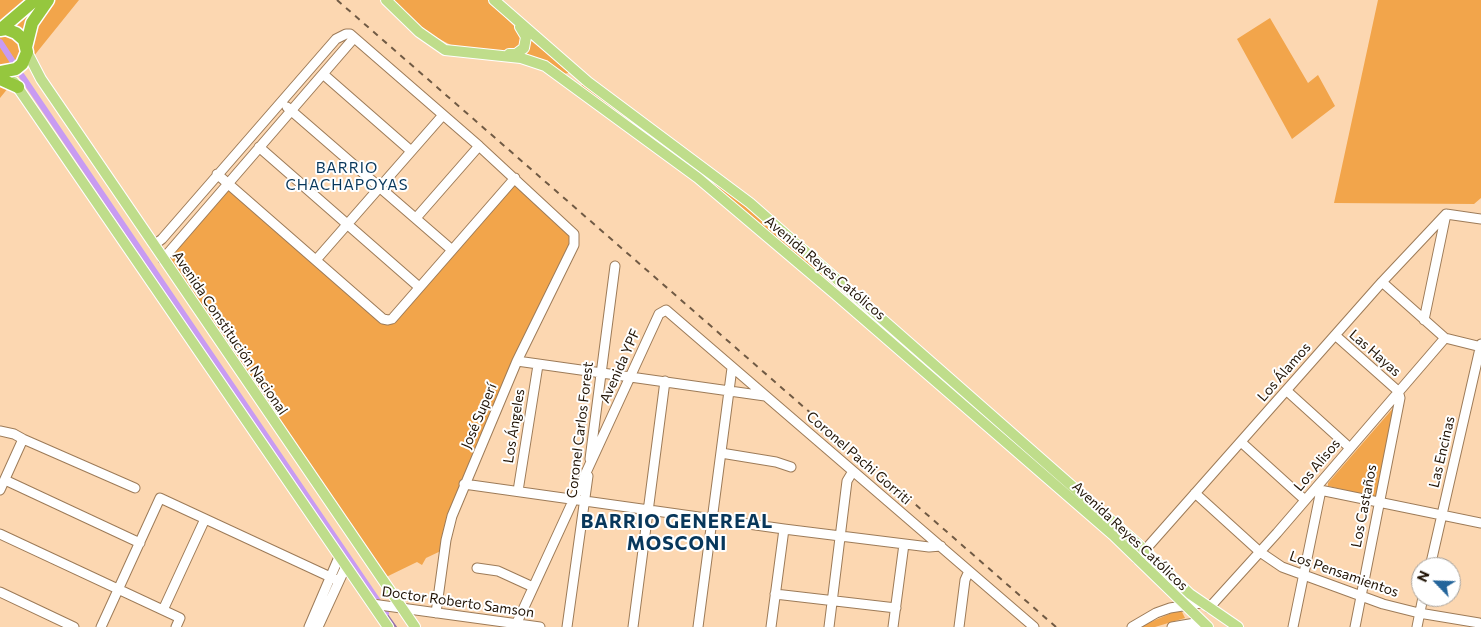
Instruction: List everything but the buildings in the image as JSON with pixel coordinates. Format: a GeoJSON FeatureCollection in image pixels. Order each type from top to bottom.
{"type":"FeatureCollection","features":[{"type":"Feature","properties":{"kind":"highway"},"geometry":{"type":"LineString","coordinates":[[0,30],[35,0]]}},
{"type":"Feature","properties":{"kind":"highway"},"geometry":{"type":"LineString","coordinates":[[2,73],[16,69],[22,64],[27,50],[32,23],[48,0]]}},
{"type":"Feature","properties":{"kind":"highway"},"geometry":{"type":"LineString","coordinates":[[0,30],[16,33],[24,40],[27,50]]}},
{"type":"Feature","properties":{"kind":"highway"},"geometry":{"type":"LineString","coordinates":[[2,73],[18,87]]}},
{"type":"Feature","properties":{"kind":"main road","name":"Avenida Reyes Católicos"},"geometry":{"type":"LineString","coordinates":[[386,0],[432,42],[445,50],[521,58],[545,66],[698,178],[843,300],[1137,559],[1205,625]]}},
{"type":"Feature","properties":{"kind":"main road","name":"Avenida Reyes Católicos"},"geometry":{"type":"LineString","coordinates":[[494,0],[588,82],[727,183],[1145,550],[1205,605],[1238,627]]}},
{"type":"Feature","properties":{"kind":"main road"},"geometry":{"type":"LineString","coordinates":[[473,52],[516,54],[524,48],[526,37],[523,30],[503,8]]}},
{"type":"Feature","properties":{"kind":"main road","name":"Avenida Constitución Nacional"},"geometry":{"type":"LineString","coordinates":[[27,50],[37,72],[414,627]]}},
{"type":"Feature","properties":{"kind":"main road"},"geometry":{"type":"LineString","coordinates":[[18,87],[388,627]]}},
{"type":"Feature","properties":{"kind":"street"},"geometry":{"type":"LineString","coordinates":[[154,245],[162,239],[217,174],[336,39],[346,34],[354,38],[515,178],[392,319],[385,320],[217,174]]}},
{"type":"Feature","properties":{"kind":"street"},"geometry":{"type":"LineString","coordinates":[[163,259],[354,38]]}},
{"type":"Feature","properties":{"kind":"street"},"geometry":{"type":"LineString","coordinates":[[323,74],[411,151]]}},
{"type":"Feature","properties":{"kind":"street"},"geometry":{"type":"LineString","coordinates":[[281,102],[452,250]]}},
{"type":"Feature","properties":{"kind":"street"},"geometry":{"type":"LineString","coordinates":[[316,260],[443,115]]}},
{"type":"Feature","properties":{"kind":"street"},"geometry":{"type":"LineString","coordinates":[[416,218],[480,146]]}},
{"type":"Feature","properties":{"kind":"street"},"geometry":{"type":"LineString","coordinates":[[259,147],[419,286]]}},
{"type":"Feature","properties":{"kind":"street","name":"José Superí"},"geometry":{"type":"LineString","coordinates":[[436,614],[448,526],[517,361],[538,314],[556,283],[575,238],[562,221],[515,178]]}},
{"type":"Feature","properties":{"kind":"street","name":"Los Álamos"},"geometry":{"type":"LineString","coordinates":[[1137,559],[1382,282],[1446,214]]}},
{"type":"Feature","properties":{"kind":"street"},"geometry":{"type":"LineString","coordinates":[[1424,320],[1446,214],[1481,219]]}},
{"type":"Feature","properties":{"kind":"street","name":"Coronel Carlos Forest"},"geometry":{"type":"LineString","coordinates":[[567,627],[615,266]]}},
{"type":"Feature","properties":{"kind":"street"},"geometry":{"type":"LineString","coordinates":[[1382,282],[1445,338],[1481,346]]}},
{"type":"Feature","properties":{"kind":"street","name":"Coronel Pachi Gorriti"},"geometry":{"type":"LineString","coordinates":[[666,310],[1034,627]]}},
{"type":"Feature","properties":{"kind":"street","name":"Avenida YPF"},"geometry":{"type":"LineString","coordinates":[[516,626],[659,314],[666,310]]}},
{"type":"Feature","properties":{"kind":"street","name":"Las Hayas"},"geometry":{"type":"LineString","coordinates":[[1335,335],[1398,391]]}},
{"type":"Feature","properties":{"kind":"street","name":"Los Alisos"},"geometry":{"type":"LineString","coordinates":[[1205,605],[1260,552],[1305,500],[1318,490],[1350,448],[1445,338]]}},
{"type":"Feature","properties":{"kind":"street","name":"Las Encinas"},"geometry":{"type":"LineString","coordinates":[[1432,557],[1481,346]]}},
{"type":"Feature","properties":{"kind":"street"},"geometry":{"type":"LineString","coordinates":[[517,361],[766,396]]}},
{"type":"Feature","properties":{"kind":"street","name":"Los Ángeles"},"geometry":{"type":"LineString","coordinates":[[518,491],[538,365]]}},
{"type":"Feature","properties":{"kind":"street"},"geometry":{"type":"LineString","coordinates":[[698,627],[732,368]]}},
{"type":"Feature","properties":{"kind":"street"},"geometry":{"type":"LineString","coordinates":[[633,627],[665,381]]}},
{"type":"Feature","properties":{"kind":"street"},"geometry":{"type":"LineString","coordinates":[[1287,391],[1350,448]]}},
{"type":"Feature","properties":{"kind":"street","name":"Los Castaños"},"geometry":{"type":"LineString","coordinates":[[1355,627],[1378,503],[1400,402],[1398,391]]}},
{"type":"Feature","properties":{"kind":"street"},"geometry":{"type":"LineString","coordinates":[[0,431],[14,434],[135,488]]}},
{"type":"Feature","properties":{"kind":"street"},"geometry":{"type":"LineString","coordinates":[[0,490],[23,439]]}},
{"type":"Feature","properties":{"kind":"street"},"geometry":{"type":"LineString","coordinates":[[1241,442],[1305,500]]}},
{"type":"Feature","properties":{"kind":"street"},"geometry":{"type":"LineString","coordinates":[[722,453],[776,462],[791,467]]}},
{"type":"Feature","properties":{"kind":"street"},"geometry":{"type":"LineString","coordinates":[[829,627],[847,481],[853,471]]}},
{"type":"Feature","properties":{"kind":"street"},"geometry":{"type":"LineString","coordinates":[[4,480],[140,543]]}},
{"type":"Feature","properties":{"kind":"street"},"geometry":{"type":"LineString","coordinates":[[464,484],[784,529],[904,544],[941,546]]}},
{"type":"Feature","properties":{"kind":"street"},"geometry":{"type":"LineString","coordinates":[[1293,627],[1318,490],[1481,523]]}},
{"type":"Feature","properties":{"kind":"street","name":"Los Pensamientos"},"geometry":{"type":"LineString","coordinates":[[1195,493],[1274,563],[1360,598],[1419,613],[1480,622]]}},
{"type":"Feature","properties":{"kind":"street"},"geometry":{"type":"LineString","coordinates":[[101,627],[160,498],[335,579]]}},
{"type":"Feature","properties":{"kind":"street"},"geometry":{"type":"LineString","coordinates":[[163,610],[205,519]]}},
{"type":"Feature","properties":{"kind":"street"},"geometry":{"type":"LineString","coordinates":[[771,627],[784,529]]}},
{"type":"Feature","properties":{"kind":"street"},"geometry":{"type":"LineString","coordinates":[[0,534],[180,618],[176,627]]}},
{"type":"Feature","properties":{"kind":"street"},"geometry":{"type":"LineString","coordinates":[[894,627],[904,544]]}},
{"type":"Feature","properties":{"kind":"street"},"geometry":{"type":"LineString","coordinates":[[318,627],[335,579],[339,557]]}},
{"type":"Feature","properties":{"kind":"street"},"geometry":{"type":"LineString","coordinates":[[309,627],[335,579],[346,566]]}},
{"type":"Feature","properties":{"kind":"street"},"geometry":{"type":"LineString","coordinates":[[477,568],[498,571],[533,587]]}},
{"type":"Feature","properties":{"kind":"street"},"geometry":{"type":"LineString","coordinates":[[959,627],[965,580],[969,571]]}},
{"type":"Feature","properties":{"kind":"street"},"geometry":{"type":"LineString","coordinates":[[0,592],[74,627]]}},
{"type":"Feature","properties":{"kind":"street"},"geometry":{"type":"LineString","coordinates":[[775,594],[896,608]]}},
{"type":"Feature","properties":{"kind":"street","name":"Doctor Roberto Samson"},"geometry":{"type":"LineString","coordinates":[[372,604],[516,626],[540,627]]}},
{"type":"Feature","properties":{"kind":"street"},"geometry":{"type":"LineString","coordinates":[[1132,627],[1156,613],[1182,604],[1205,605]]}},
{"type":"Feature","properties":{"kind":"street"},"geometry":{"type":"LineString","coordinates":[[1417,627],[1420,607]]}},
{"type":"Feature","properties":{"kind":"street"},"geometry":{"type":"LineString","coordinates":[[1172,627],[1205,625]]}},
{"type":"Feature","properties":{"kind":"shaded area"},"geometry":{"type":"Polygon","coordinates":[[[0,0],[79,0],[0,98],[0,0]]]}},
{"type":"Feature","properties":{"kind":"shaded area"},"geometry":{"type":"Polygon","coordinates":[[[393,0],[488,0],[519,31],[524,43],[514,52],[455,47],[427,33],[393,0]]]}},
{"type":"Feature","properties":{"kind":"shaded area"},"geometry":{"type":"Polygon","coordinates":[[[1378,0],[1481,0],[1481,198],[1474,204],[1334,203],[1378,0]]]}},
{"type":"Feature","properties":{"kind":"shaded area"},"geometry":{"type":"Polygon","coordinates":[[[1270,18],[1308,83],[1318,75],[1335,106],[1292,139],[1237,39],[1270,18]]]}},
{"type":"Feature","properties":{"kind":"shaded area"},"geometry":{"type":"Polygon","coordinates":[[[530,40],[568,70],[568,73],[564,74],[553,66],[524,54],[530,40]]]}},
{"type":"Feature","properties":{"kind":"shaded area"},"geometry":{"type":"Polygon","coordinates":[[[584,84],[723,187],[823,273],[820,277],[731,199],[581,86],[584,84]]]}},
{"type":"Feature","properties":{"kind":"shaded area"},"geometry":{"type":"Polygon","coordinates":[[[515,178],[575,238],[453,513],[445,549],[426,558],[422,565],[417,562],[382,579],[163,259],[228,183],[385,320],[515,178]]]}},
{"type":"Feature","properties":{"kind":"shaded area"},"geometry":{"type":"Polygon","coordinates":[[[1395,406],[1378,498],[1328,486],[1328,483],[1395,406]]]}},
{"type":"Feature","properties":{"kind":"shaded area"},"geometry":{"type":"Polygon","coordinates":[[[1174,612],[1182,612],[1185,618],[1155,627],[1139,627],[1174,612]]]}},
{"type":"Feature","properties":{"kind":"waterway"},"geometry":{"type":"LineString","coordinates":[[0,42],[13,62]]}},
{"type":"Feature","properties":{"kind":"waterway"},"geometry":{"type":"LineString","coordinates":[[22,76],[386,613]]}},
{"type":"Feature","properties":{"kind":"waterway"},"geometry":{"type":"LineString","coordinates":[[386,613],[396,627]]}},
{"type":"Feature","properties":{"kind":"railway"},"geometry":{"type":"LineString","coordinates":[[337,0],[1056,627]]}},
{"type":"Feature","properties":{"kind":"district","name":"BARRIO CHACHAPOYAS"},"geometry":{"type":"Point","coordinates":[347,176]}},
{"type":"Feature","properties":{"kind":"district","name":"BARRIO GENEREAL MOSCONI"},"geometry":{"type":"Point","coordinates":[677,533]}}]}
